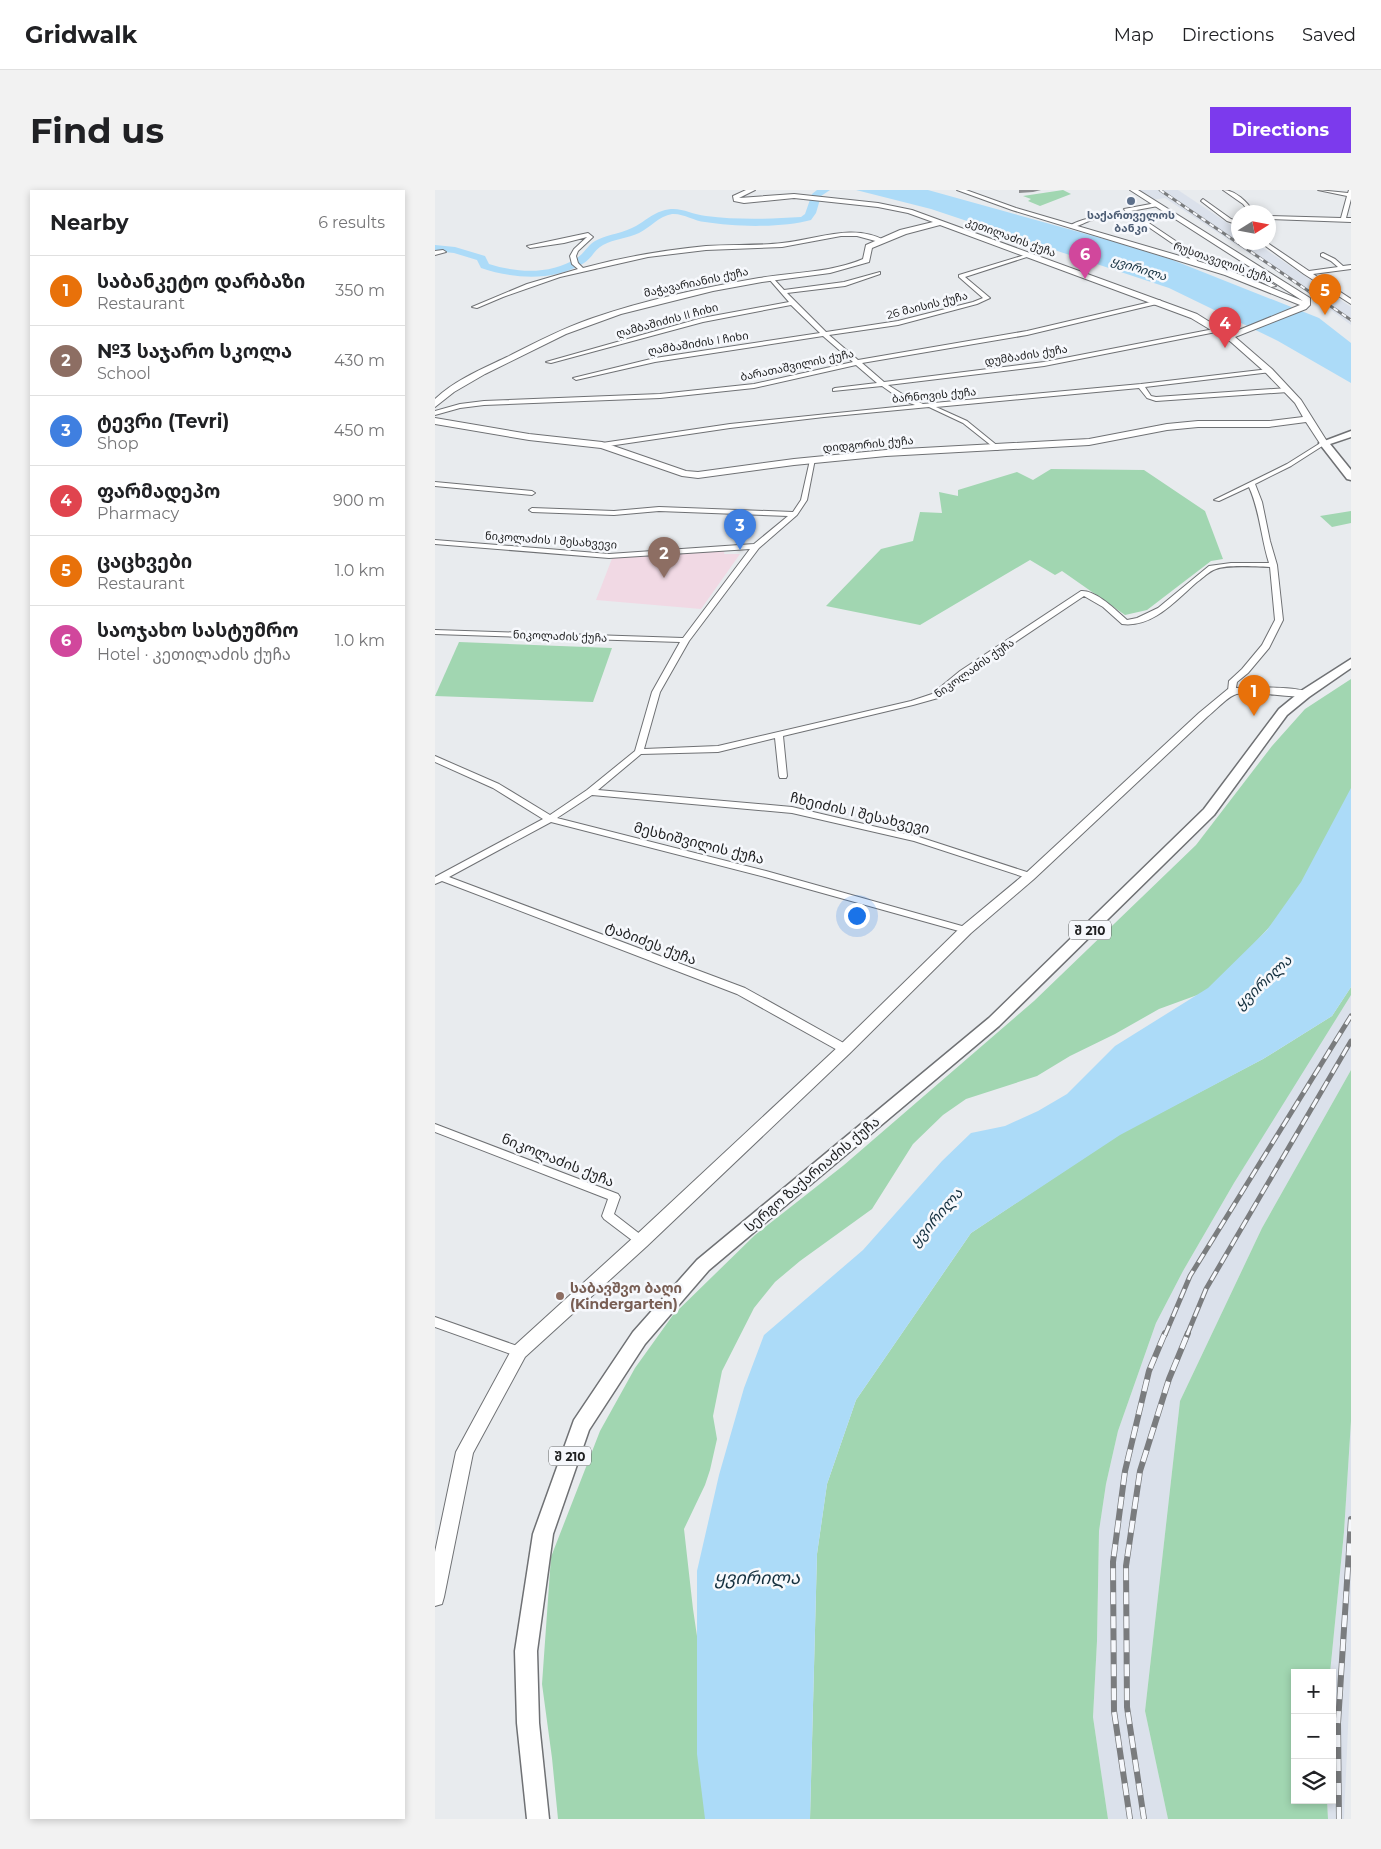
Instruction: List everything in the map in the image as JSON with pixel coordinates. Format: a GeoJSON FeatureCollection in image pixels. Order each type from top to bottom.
{"type":"FeatureCollection","features":[{"type":"Feature","properties":{"kind":"main road"},"geometry":{"type":"LineString","coordinates":[[1351,434],[1328,441],[1351,476]]}},
{"type":"Feature","properties":{"kind":"main road","name":"სერგო ზაქარიაძის ქუჩა"},"geometry":{"type":"LineString","coordinates":[[538,1819],[528,1723],[526,1651],[543,1534],[581,1426],[639,1338],[703,1265],[994,1022],[1209,812],[1283,712],[1305,694],[1351,663]]}},
{"type":"Feature","properties":{"kind":"street"},"geometry":{"type":"LineString","coordinates":[[752,190],[735,197],[737,200],[744,201],[800,197],[835,200]]}},
{"type":"Feature","properties":{"kind":"street","name":"რუსთაველის ქუჩა"},"geometry":{"type":"LineString","coordinates":[[960,190],[1228,273],[1304,306]]}},
{"type":"Feature","properties":{"kind":"street"},"geometry":{"type":"LineString","coordinates":[[1133,190],[1307,300],[1304,306],[1230,336],[1288,390],[1328,441],[1302,458],[1217,500]]}},
{"type":"Feature","properties":{"kind":"street"},"geometry":{"type":"LineString","coordinates":[[1225,190],[1246,205]]}},
{"type":"Feature","properties":{"kind":"street"},"geometry":{"type":"LineString","coordinates":[[1320,190],[1350,193],[1343,220]]}},
{"type":"Feature","properties":{"kind":"street","name":"კეთილაძის ქუჩა"},"geometry":{"type":"LineString","coordinates":[[835,200],[896,208],[917,213],[1159,302],[1194,316],[1230,336]]}},
{"type":"Feature","properties":{"kind":"street"},"geometry":{"type":"LineString","coordinates":[[1203,200],[1231,221]]}},
{"type":"Feature","properties":{"kind":"street"},"geometry":{"type":"LineString","coordinates":[[1156,205],[1126,210],[1187,250],[1195,262]]}},
{"type":"Feature","properties":{"kind":"street"},"geometry":{"type":"LineString","coordinates":[[1072,226],[1092,218],[1116,217],[1130,214]]}},
{"type":"Feature","properties":{"kind":"street"},"geometry":{"type":"LineString","coordinates":[[1276,218],[1351,221]]}},
{"type":"Feature","properties":{"kind":"street","name":"მაჭავარიანის ქუჩა"},"geometry":{"type":"LineString","coordinates":[[435,404],[447,393],[491,367],[570,329],[652,302],[684,294],[860,264],[866,260],[869,247],[903,232],[938,222]]}},
{"type":"Feature","properties":{"kind":"street"},"geometry":{"type":"LineString","coordinates":[[475,307],[501,295],[583,271],[658,254],[705,248],[789,244],[847,234],[883,240]]}},
{"type":"Feature","properties":{"kind":"street"},"geometry":{"type":"LineString","coordinates":[[531,246],[590,236],[574,252],[574,262],[583,271]]}},
{"type":"Feature","properties":{"kind":"street"},"geometry":{"type":"LineString","coordinates":[[1273,250],[1351,302]]}},
{"type":"Feature","properties":{"kind":"street"},"geometry":{"type":"LineString","coordinates":[[435,253],[443,252]]}},
{"type":"Feature","properties":{"kind":"street","name":"26 მაისის ქუჩა"},"geometry":{"type":"LineString","coordinates":[[824,334],[898,323],[985,300],[987,298],[961,276],[1030,255]]}},
{"type":"Feature","properties":{"kind":"street"},"geometry":{"type":"LineString","coordinates":[[1323,255],[1333,260],[1341,268]]}},
{"type":"Feature","properties":{"kind":"street"},"geometry":{"type":"LineString","coordinates":[[1305,273],[1351,267]]}},
{"type":"Feature","properties":{"kind":"street"},"geometry":{"type":"LineString","coordinates":[[783,292],[845,284],[878,273]]}},
{"type":"Feature","properties":{"kind":"street"},"geometry":{"type":"LineString","coordinates":[[1245,278],[1252,274],[1259,280],[1273,286]]}},
{"type":"Feature","properties":{"kind":"street"},"geometry":{"type":"LineString","coordinates":[[772,279],[791,303],[883,384],[900,396],[965,422],[997,448]]}},
{"type":"Feature","properties":{"kind":"street","name":"ბარათაშვილის ქუჩა"},"geometry":{"type":"LineString","coordinates":[[435,413],[460,406],[485,403],[660,396],[703,393],[765,384],[857,363],[1027,333],[1159,302]]}},
{"type":"Feature","properties":{"kind":"street","name":"ღამბაშიძის II ჩიხი"},"geometry":{"type":"LineString","coordinates":[[549,362],[702,320],[791,303]]}},
{"type":"Feature","properties":{"kind":"street","name":"დუმბაძის ქუჩა"},"geometry":{"type":"LineString","coordinates":[[835,390],[1044,364],[1219,330]]}},
{"type":"Feature","properties":{"kind":"street","name":"ღამბაშიძის I ჩიხი"},"geometry":{"type":"LineString","coordinates":[[576,378],[655,360],[824,334]]}},
{"type":"Feature","properties":{"kind":"street","name":"ბარნოვის ქუჩა"},"geometry":{"type":"LineString","coordinates":[[602,445],[731,426],[1141,386],[1269,371]]}},
{"type":"Feature","properties":{"kind":"street"},"geometry":{"type":"LineString","coordinates":[[1141,386],[1149,397],[1156,399],[1288,390]]}},
{"type":"Feature","properties":{"kind":"street","name":"დიდგორის ქუჩა"},"geometry":{"type":"LineString","coordinates":[[435,421],[521,435],[602,445],[691,475],[895,452],[1089,442],[1189,424],[1269,424],[1309,419]]}},
{"type":"Feature","properties":{"kind":"street"},"geometry":{"type":"LineString","coordinates":[[438,880],[550,819],[590,792],[639,752],[656,692],[685,640],[756,546],[795,514],[803,500],[813,460]]}},
{"type":"Feature","properties":{"kind":"street"},"geometry":{"type":"LineString","coordinates":[[435,484],[532,493]]}},
{"type":"Feature","properties":{"kind":"street"},"geometry":{"type":"LineString","coordinates":[[435,1597],[465,1452],[519,1352],[641,1241],[845,1049],[966,930],[1030,876],[1196,721],[1231,691],[1233,681],[1245,671],[1266,646],[1279,620],[1273,565],[1259,502],[1251,484]]}},
{"type":"Feature","properties":{"kind":"street"},"geometry":{"type":"LineString","coordinates":[[532,510],[614,513],[659,509],[795,514]]}},
{"type":"Feature","properties":{"kind":"street","name":"ნიკოლაძის I შესახვევი"},"geometry":{"type":"LineString","coordinates":[[435,542],[609,556],[756,546]]}},
{"type":"Feature","properties":{"kind":"street","name":"ნიკოლაძის ქუჩა"},"geometry":{"type":"LineString","coordinates":[[639,752],[717,749],[779,736],[935,696],[963,673],[1084,594],[1106,605],[1125,622],[1135,622],[1152,616],[1213,566],[1273,565]]}},
{"type":"Feature","properties":{"kind":"street","name":"ნიკოლაძის ქუჩა"},"geometry":{"type":"LineString","coordinates":[[435,632],[685,640]]}},
{"type":"Feature","properties":{"kind":"street"},"geometry":{"type":"LineString","coordinates":[[1231,691],[1280,691],[1305,694]]}},
{"type":"Feature","properties":{"kind":"street"},"geometry":{"type":"LineString","coordinates":[[779,736],[783,776]]}},
{"type":"Feature","properties":{"kind":"street","name":"მესხიშვილის ქუჩა"},"geometry":{"type":"LineString","coordinates":[[435,759],[496,786],[550,819],[766,874],[966,930]]}},
{"type":"Feature","properties":{"kind":"street","name":"ჩხეიძის I შესახვევი"},"geometry":{"type":"LineString","coordinates":[[590,792],[792,810],[916,839],[1030,876]]}},
{"type":"Feature","properties":{"kind":"street","name":"ტაბიძეს ქუჩა"},"geometry":{"type":"LineString","coordinates":[[438,880],[741,991],[845,1049]]}},
{"type":"Feature","properties":{"kind":"street","name":"ნიკოლაძის ქუჩა"},"geometry":{"type":"LineString","coordinates":[[435,1128],[614,1197],[608,1216],[641,1241]]}},
{"type":"Feature","properties":{"kind":"street"},"geometry":{"type":"LineString","coordinates":[[435,1322],[519,1352]]}},
{"type":"Feature","properties":{"kind":"shaded area"},"geometry":{"type":"Polygon","coordinates":[[[1137,190],[1178,190],[1231,225],[1231,241],[1165,198],[1152,200],[1137,190]]]}},
{"type":"Feature","properties":{"kind":"shaded area"},"geometry":{"type":"Polygon","coordinates":[[[1244,250],[1266,250],[1351,307],[1351,325],[1296,284],[1244,250]]]}},
{"type":"Feature","properties":{"kind":"shaded area"},"geometry":{"type":"Polygon","coordinates":[[[725,548],[724,554],[740,554],[701,609],[596,600],[613,556],[725,548]]]}},
{"type":"Feature","properties":{"kind":"shaded area"},"geometry":{"type":"Polygon","coordinates":[[[1351,987],[1351,1070],[1262,1228],[1180,1401],[1145,1711],[1168,1819],[1108,1819],[1093,1717],[1097,1641],[1099,1531],[1106,1484],[1118,1431],[1156,1323],[1183,1271],[1351,987]]]}},
{"type":"Feature","properties":{"kind":"shaded area"},"geometry":{"type":"Polygon","coordinates":[[[1351,1421],[1351,1660],[1344,1819],[1328,1819],[1327,1804],[1336,1804],[1336,1669],[1330,1669],[1344,1532],[1351,1421]]]}},
{"type":"Feature","properties":{"kind":"green space"},"geometry":{"type":"Polygon","coordinates":[[[1063,190],[1071,194],[1040,206],[1028,201],[1031,199],[1023,196],[1063,190]]]}},
{"type":"Feature","properties":{"kind":"green space"},"geometry":{"type":"Polygon","coordinates":[[[1051,469],[1144,470],[1205,511],[1223,559],[1211,561],[1147,610],[1125,615],[1062,571],[1055,575],[1030,560],[920,625],[826,606],[881,549],[913,541],[920,512],[942,513],[939,492],[958,496],[958,490],[1017,472],[1033,480],[1051,469]]]}},
{"type":"Feature","properties":{"kind":"green space"},"geometry":{"type":"Polygon","coordinates":[[[1351,511],[1351,523],[1332,527],[1320,516],[1351,511]]]}},
{"type":"Feature","properties":{"kind":"green space"},"geometry":{"type":"Polygon","coordinates":[[[459,642],[612,648],[593,702],[435,696],[459,642]]]}},
{"type":"Feature","properties":{"kind":"green space"},"geometry":{"type":"Polygon","coordinates":[[[1351,679],[1351,839],[1211,990],[1159,1009],[1115,1034],[1070,1056],[1037,1076],[966,1099],[943,1115],[913,1144],[872,1209],[800,1261],[775,1282],[754,1308],[722,1371],[713,1416],[717,1439],[710,1470],[684,1529],[693,1609],[724,1819],[558,1819],[542,1684],[551,1557],[600,1431],[635,1368],[673,1315],[755,1235],[844,1165],[1034,1001],[1196,845],[1272,746],[1305,709],[1351,679]]]}},
{"type":"Feature","properties":{"kind":"green space"},"geometry":{"type":"Polygon","coordinates":[[[1351,987],[1351,995],[1234,1183],[1183,1271],[1156,1323],[1118,1431],[1106,1484],[1099,1531],[1097,1641],[1093,1717],[1108,1819],[810,1819],[817,1554],[827,1484],[856,1400],[971,1233],[1120,1134],[1263,1059],[1332,1016],[1351,987]]]}},
{"type":"Feature","properties":{"kind":"green space"},"geometry":{"type":"Polygon","coordinates":[[[1351,1070],[1351,1421],[1344,1532],[1330,1669],[1291,1669],[1291,1804],[1327,1804],[1328,1819],[1168,1819],[1145,1711],[1180,1401],[1262,1228],[1351,1070]]]}},
{"type":"Feature","properties":{"kind":"water","name":"ყვირილა"},"geometry":{"type":"Polygon","coordinates":[[[856,190],[928,190],[1170,259],[1319,318],[1351,343],[1351,383],[1278,341],[1169,288],[931,209],[856,190]]]}},
{"type":"Feature","properties":{"kind":"water","name":"ყვირილა"},"geometry":{"type":"Polygon","coordinates":[[[1351,788],[1351,987],[1332,1016],[1263,1059],[1120,1135],[971,1233],[856,1400],[827,1484],[817,1554],[810,1819],[705,1819],[697,1754],[697,1571],[719,1475],[744,1388],[764,1335],[863,1250],[942,1161],[971,1133],[1005,1126],[1038,1111],[1067,1094],[1115,1046],[1208,988],[1267,930],[1301,882],[1351,788]]]}},
{"type":"Feature","properties":{"kind":"waterway"},"geometry":{"type":"LineString","coordinates":[[435,248],[455,250],[481,258],[485,266],[507,273],[541,273],[578,262],[597,244],[635,231],[663,213],[680,211],[698,218],[718,220],[801,220],[809,216],[817,194],[825,190]]}},
{"type":"Feature","properties":{"kind":"railway"},"geometry":{"type":"LineString","coordinates":[[1160,190],[1351,320]]}},
{"type":"Feature","properties":{"kind":"railway"},"geometry":{"type":"LineString","coordinates":[[1165,1335],[1190,1276],[1351,1016]]}},
{"type":"Feature","properties":{"kind":"railway"},"geometry":{"type":"LineString","coordinates":[[1187,1335],[1206,1289],[1351,1041]]}},
{"type":"Feature","properties":{"kind":"railway"},"geometry":{"type":"LineString","coordinates":[[1130,1819],[1114,1711],[1113,1562],[1125,1471],[1149,1371],[1165,1333]]}},
{"type":"Feature","properties":{"kind":"railway"},"geometry":{"type":"LineString","coordinates":[[1144,1819],[1127,1707],[1126,1566],[1140,1471],[1169,1379],[1188,1333]]}},
{"type":"Feature","properties":{"kind":"railway"},"geometry":{"type":"LineString","coordinates":[[1339,1819],[1338,1723],[1351,1519]]}},
{"type":"Feature","properties":{"kind":"place","name":"საქართველოს ბანკი"},"geometry":{"type":"Point","coordinates":[1131,201]}},
{"type":"Feature","properties":{"kind":"place","name":"საოჯახო სასტუმრო"},"geometry":{"type":"Point","coordinates":[1085,279]}},
{"type":"Feature","properties":{"kind":"place","name":"ცაცხვები"},"geometry":{"type":"Point","coordinates":[1325,315]}},
{"type":"Feature","properties":{"kind":"place","name":"ფარმადეპო"},"geometry":{"type":"Point","coordinates":[1225,348]}},
{"type":"Feature","properties":{"kind":"place","name":"ტევრი (Tevri)"},"geometry":{"type":"Point","coordinates":[740,550]}},
{"type":"Feature","properties":{"kind":"place","name":"№3 საჯარო სკოლა"},"geometry":{"type":"Point","coordinates":[664,578]}},
{"type":"Feature","properties":{"kind":"place","name":"საბანკეტო დარბაზი"},"geometry":{"type":"Point","coordinates":[1254,716]}},
{"type":"Feature","properties":{"kind":"place","name":"საბავშვო ბაღი (Kindergarten)"},"geometry":{"type":"Point","coordinates":[560,1296]}}]}
